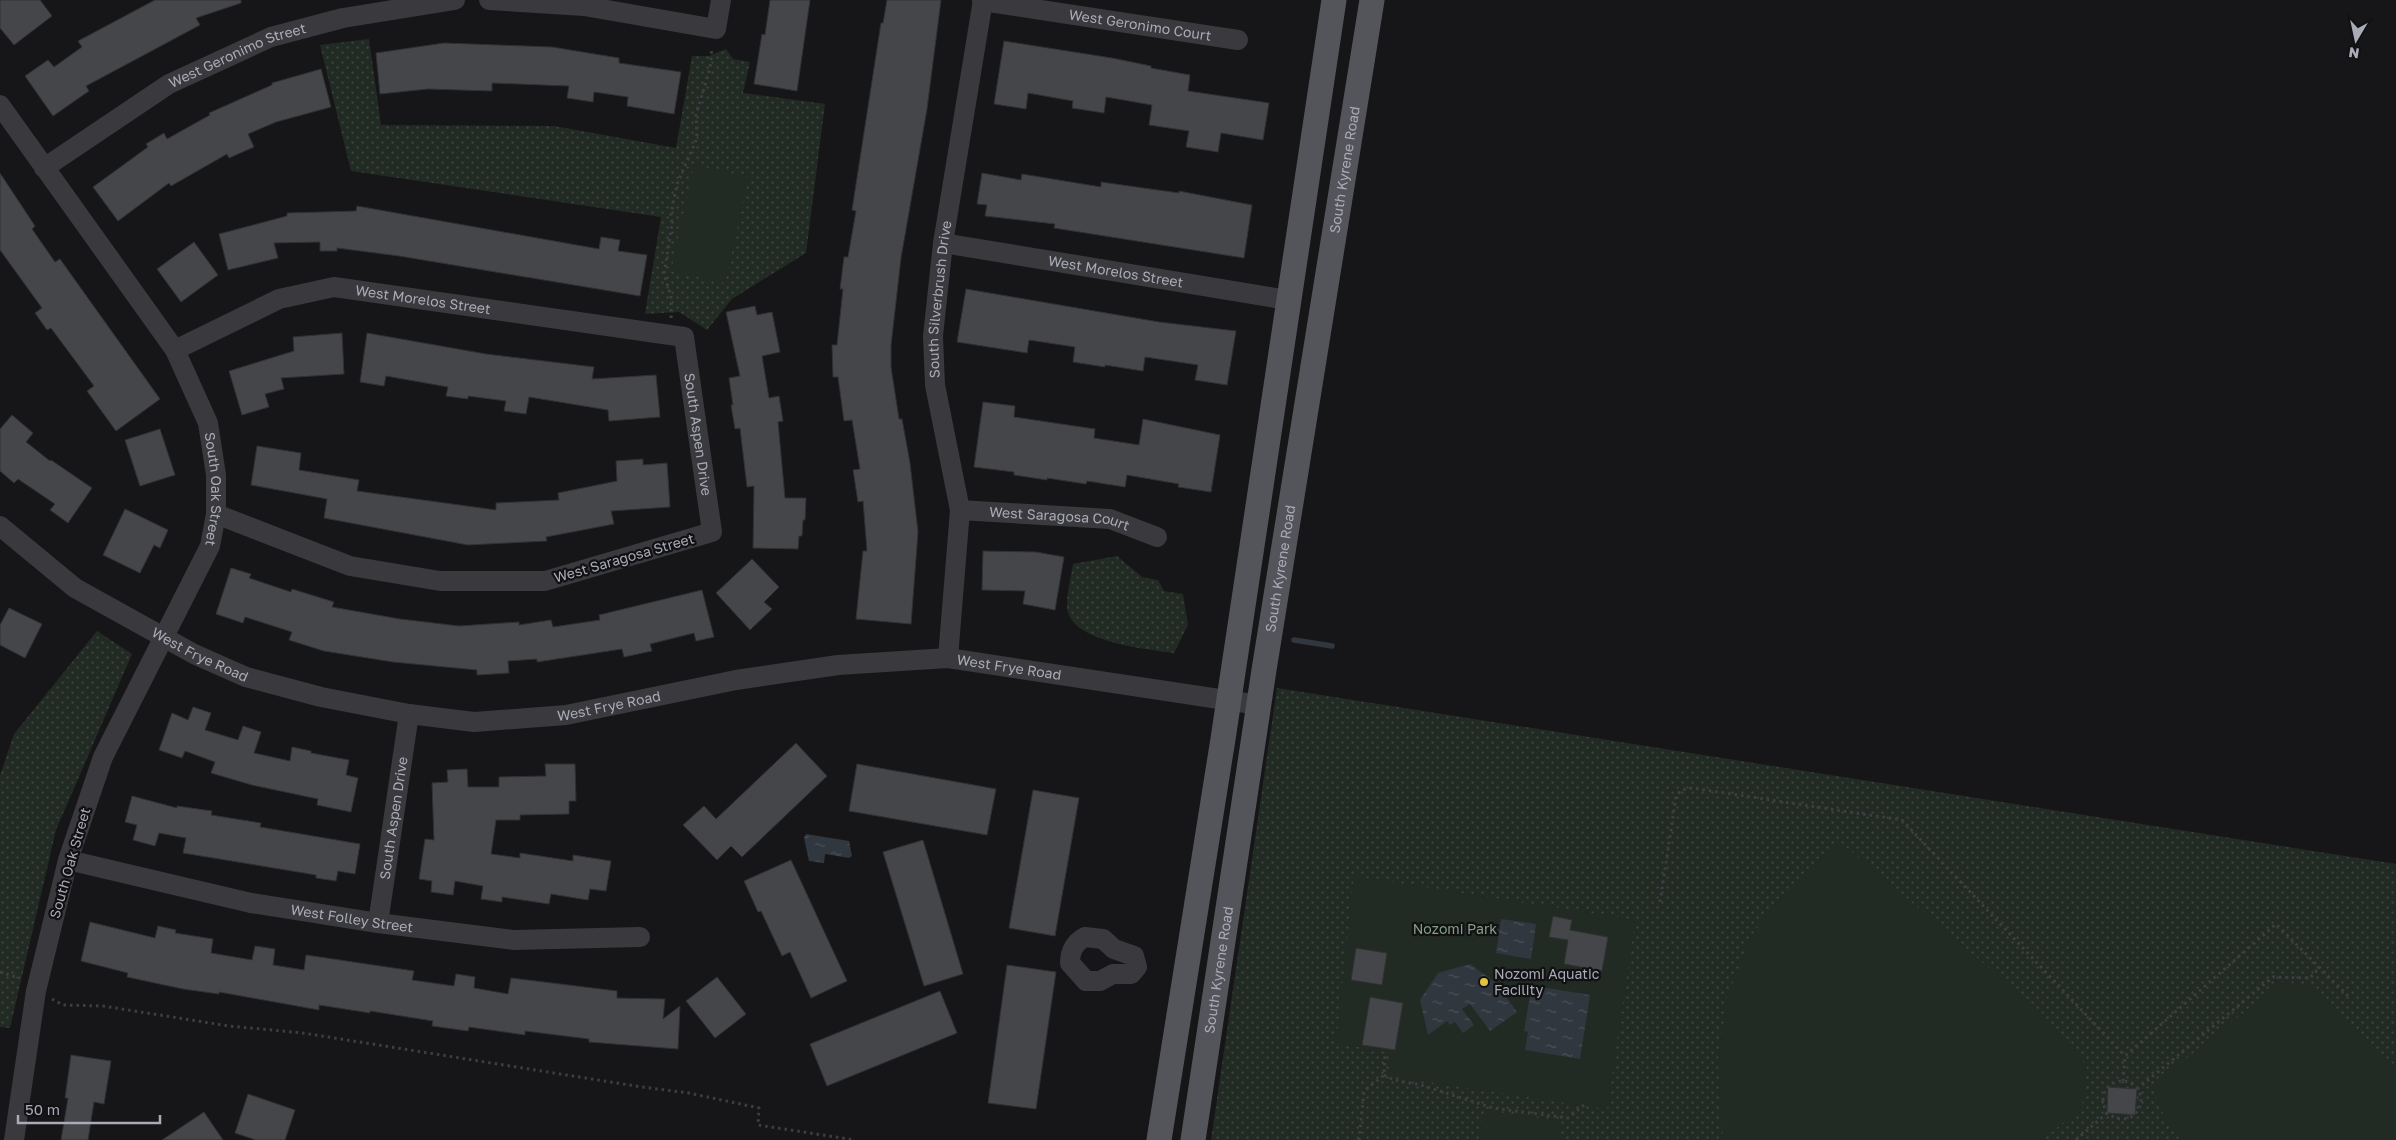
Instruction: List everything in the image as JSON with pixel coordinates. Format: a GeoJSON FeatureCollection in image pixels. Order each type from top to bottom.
{"type":"FeatureCollection","features":[{"type":"Feature","properties":{"kind":"main road"},"geometry":{"type":"LineString","coordinates":[[1158,1140],[1229,700],[1334,0]]}},
{"type":"Feature","properties":{"kind":"main road","name":"South Kyrene Road"},"geometry":{"type":"LineString","coordinates":[[1192,1140],[1370,3]]}},
{"type":"Feature","properties":{"kind":"street","name":"West Geronimo Street"},"geometry":{"type":"LineString","coordinates":[[44,168],[169,84],[271,37],[343,18],[455,0]]}},
{"type":"Feature","properties":{"kind":"street"},"geometry":{"type":"LineString","coordinates":[[489,0],[584,6],[716,29],[721,0]]}},
{"type":"Feature","properties":{"kind":"street","name":"West Geronimo Court"},"geometry":{"type":"LineString","coordinates":[[982,1],[1238,40]]}},
{"type":"Feature","properties":{"kind":"street","name":"South Silverbrush Drive"},"geometry":{"type":"LineString","coordinates":[[948,658],[960,510],[935,384],[933,336],[943,243],[982,1]]}},
{"type":"Feature","properties":{"kind":"street","name":"South Oak Street"},"geometry":{"type":"LineString","coordinates":[[0,105],[175,350],[208,423],[216,475],[216,514],[210,546],[103,757],[68,860],[36,990],[14,1140]]}},
{"type":"Feature","properties":{"kind":"street","name":"West Morelos Street"},"geometry":{"type":"LineString","coordinates":[[943,243],[1288,300]]}},
{"type":"Feature","properties":{"kind":"street","name":"West Morelos Street"},"geometry":{"type":"LineString","coordinates":[[175,350],[279,299],[334,287],[677,336]]}},
{"type":"Feature","properties":{"kind":"street","name":"South Aspen Drive"},"geometry":{"type":"LineString","coordinates":[[677,336],[712,532]]}},
{"type":"Feature","properties":{"kind":"street","name":"West Saragosa Court"},"geometry":{"type":"LineString","coordinates":[[960,510],[1110,519],[1158,537]]}},
{"type":"Feature","properties":{"kind":"street","name":"West Saragosa Street"},"geometry":{"type":"LineString","coordinates":[[216,514],[350,566],[440,581],[544,581],[712,532]]}},
{"type":"Feature","properties":{"kind":"street","name":"West Frye Road"},"geometry":{"type":"LineString","coordinates":[[1,528],[76,588],[164,638],[246,677],[321,698],[408,714],[474,722],[566,715],[736,680],[838,665],[948,658],[1259,705]]}},
{"type":"Feature","properties":{"kind":"street","name":"South Aspen Drive"},"geometry":{"type":"LineString","coordinates":[[378,923],[408,714]]}},
{"type":"Feature","properties":{"kind":"street","name":"West Folley Street"},"geometry":{"type":"LineString","coordinates":[[68,860],[251,903],[378,923],[514,940],[640,937]]}},
{"type":"Feature","properties":{"kind":"path"},"geometry":{"type":"LineString","coordinates":[[677,336],[671,296],[664,274],[672,224],[671,214],[677,184],[690,159],[696,138],[696,115],[710,68],[710,58],[716,29]]}},
{"type":"Feature","properties":{"kind":"path"},"geometry":{"type":"LineString","coordinates":[[1660,902],[1676,797],[1681,790],[1692,788],[1902,820],[2125,1056]]}},
{"type":"Feature","properties":{"kind":"path"},"geometry":{"type":"LineString","coordinates":[[2123,1081],[2125,1056],[2276,924],[2350,998]]}},
{"type":"Feature","properties":{"kind":"path"},"geometry":{"type":"LineString","coordinates":[[2136,1089],[2273,977],[2310,978],[2320,967]]}},
{"type":"Feature","properties":{"kind":"path"},"geometry":{"type":"LineString","coordinates":[[0,972],[16,975],[36,990],[63,1005],[103,1006],[229,1026],[303,1033],[725,1099],[759,1108],[758,1125],[855,1140]]}},
{"type":"Feature","properties":{"kind":"path"},"geometry":{"type":"LineString","coordinates":[[1360,1140],[1364,1092],[1384,1075],[1385,1052]]}},
{"type":"Feature","properties":{"kind":"path"},"geometry":{"type":"LineString","coordinates":[[1384,1075],[1394,1080],[1421,1085],[1493,1108],[1568,1118],[1584,1105]]}},
{"type":"Feature","properties":{"kind":"path"},"geometry":{"type":"LineString","coordinates":[[2123,1081],[2134,1084],[2141,1099],[2135,1115],[2129,1118],[2117,1119],[2107,1113],[2103,1102],[2105,1091],[2112,1083],[2123,1081]]}},
{"type":"Feature","properties":{"kind":"path"},"geometry":{"type":"LineString","coordinates":[[2076,1140],[2107,1113]]}},
{"type":"Feature","properties":{"kind":"green space"},"geometry":{"type":"Polygon","coordinates":[[[369,39],[381,125],[554,126],[676,148],[692,56],[709,56],[726,49],[733,59],[750,62],[743,93],[825,104],[806,253],[732,299],[707,330],[679,312],[645,314],[661,217],[351,171],[320,45],[369,39]]]}},
{"type":"Feature","properties":{"kind":"green space"},"geometry":{"type":"Polygon","coordinates":[[[694,165],[749,177],[725,283],[671,271],[694,165]]]}},
{"type":"Feature","properties":{"kind":"green space"},"geometry":{"type":"Polygon","coordinates":[[[1117,556],[1142,577],[1158,580],[1164,591],[1183,594],[1188,625],[1174,653],[1128,646],[1110,641],[1080,628],[1070,618],[1067,600],[1073,564],[1117,556]]]}},
{"type":"Feature","properties":{"kind":"green space"},"geometry":{"type":"Polygon","coordinates":[[[97,631],[132,654],[56,830],[10,1028],[0,1027],[0,775],[14,734],[97,631]]]}},
{"type":"Feature","properties":{"kind":"green space","name":"Nozomi Park"},"geometry":{"type":"Polygon","coordinates":[[[1277,688],[2396,864],[2396,1140],[1211,1140],[1277,688]]]}},
{"type":"Feature","properties":{"kind":"green space"},"geometry":{"type":"Polygon","coordinates":[[[1840,842],[2041,1012],[2087,1067],[2082,1107],[2042,1140],[1723,1140],[1718,1060],[1727,997],[1751,936],[1789,887],[1840,842]]]}},
{"type":"Feature","properties":{"kind":"green space","name":"Nozomi Aquatic Facility"},"geometry":{"type":"Polygon","coordinates":[[[1354,876],[1635,920],[1607,1109],[1390,1076],[1392,1053],[1336,1043],[1354,876]]]}},
{"type":"Feature","properties":{"kind":"green space"},"geometry":{"type":"Polygon","coordinates":[[[2282,982],[2308,985],[2396,1067],[2396,1140],[2181,1140],[2168,1125],[2152,1086],[2282,982]]]}},
{"type":"Feature","properties":{"kind":"green space"},"geometry":{"type":"Polygon","coordinates":[[[1484,1110],[1561,1121],[1559,1140],[1479,1140],[1484,1110]]]}},
{"type":"Feature","properties":{"kind":"water"},"geometry":{"type":"Polygon","coordinates":[[[806,834],[849,841],[852,856],[849,858],[825,854],[824,863],[809,861],[804,838],[806,834]]]}},
{"type":"Feature","properties":{"kind":"water"},"geometry":{"type":"Polygon","coordinates":[[[1501,919],[1536,924],[1531,959],[1496,953],[1501,919]]]}},
{"type":"Feature","properties":{"kind":"water"},"geometry":{"type":"Polygon","coordinates":[[[1470,964],[1496,983],[1517,1012],[1490,1031],[1470,1004],[1462,1009],[1474,1025],[1463,1033],[1455,1022],[1450,1025],[1447,1021],[1428,1035],[1420,1000],[1438,973],[1470,964]]]}},
{"type":"Feature","properties":{"kind":"water"},"geometry":{"type":"Polygon","coordinates":[[[1535,986],[1590,995],[1580,1059],[1525,1050],[1528,1032],[1524,1031],[1531,989],[1534,989],[1535,986]]]}},
{"type":"Feature","properties":{"kind":"building"},"geometry":{"type":"Polygon","coordinates":[[[0,0],[40,0],[52,16],[14,45],[0,28],[0,0]]]}},
{"type":"Feature","properties":{"kind":"building"},"geometry":{"type":"Polygon","coordinates":[[[155,0],[241,0],[241,3],[196,18],[200,25],[86,86],[89,91],[53,116],[25,76],[48,60],[54,67],[82,47],[78,41],[155,0]]]}},
{"type":"Feature","properties":{"kind":"building"},"geometry":{"type":"Polygon","coordinates":[[[770,0],[810,0],[797,91],[754,84],[762,34],[765,35],[770,0]]]}},
{"type":"Feature","properties":{"kind":"building"},"geometry":{"type":"Polygon","coordinates":[[[887,0],[941,0],[927,109],[901,258],[891,345],[891,367],[899,419],[902,419],[910,463],[918,532],[911,624],[856,619],[863,551],[867,551],[863,501],[858,502],[853,470],[860,469],[852,420],[844,421],[838,377],[833,377],[832,345],[837,345],[843,289],[840,289],[844,257],[848,257],[856,211],[852,210],[881,23],[883,23],[887,0]]]}},
{"type":"Feature","properties":{"kind":"building"},"geometry":{"type":"Polygon","coordinates":[[[1004,41],[1112,58],[1190,75],[1188,91],[1269,103],[1263,140],[1221,133],[1218,152],[1186,147],[1189,131],[1149,125],[1152,105],[1106,97],[1104,113],[1072,108],[1073,101],[1028,93],[1026,109],[994,104],[1004,41]]]}},
{"type":"Feature","properties":{"kind":"building"},"geometry":{"type":"Polygon","coordinates":[[[444,43],[552,47],[619,58],[619,63],[681,72],[674,114],[627,106],[628,97],[594,92],[593,102],[567,98],[569,86],[492,83],[492,91],[428,89],[380,94],[376,53],[444,43]]]}},
{"type":"Feature","properties":{"kind":"building"},"geometry":{"type":"Polygon","coordinates":[[[321,69],[331,107],[276,122],[248,134],[254,147],[229,158],[227,154],[171,186],[169,183],[118,221],[93,187],[148,147],[146,144],[164,133],[167,139],[210,115],[209,113],[272,85],[272,83],[321,69]]]}},
{"type":"Feature","properties":{"kind":"building"},"geometry":{"type":"Polygon","coordinates":[[[0,173],[35,226],[32,229],[55,262],[60,259],[160,399],[116,431],[87,391],[94,386],[51,328],[47,330],[35,313],[42,308],[0,250],[0,173]]]}},
{"type":"Feature","properties":{"kind":"building"},"geometry":{"type":"Polygon","coordinates":[[[982,173],[1021,180],[1022,174],[1101,187],[1101,182],[1179,193],[1179,191],[1252,205],[1244,258],[1054,228],[1055,224],[985,216],[987,205],[977,204],[982,173]]]}},
{"type":"Feature","properties":{"kind":"building"},"geometry":{"type":"Polygon","coordinates":[[[357,206],[599,249],[601,237],[620,240],[618,251],[647,255],[640,296],[399,256],[337,248],[337,251],[320,251],[320,242],[274,243],[278,258],[228,270],[219,234],[287,216],[287,213],[356,211],[357,206]]]}},
{"type":"Feature","properties":{"kind":"building"},"geometry":{"type":"Polygon","coordinates":[[[194,242],[218,275],[181,302],[157,269],[194,242]]]}},
{"type":"Feature","properties":{"kind":"building"},"geometry":{"type":"Polygon","coordinates":[[[966,289],[1159,322],[1236,331],[1227,385],[1195,380],[1198,365],[1145,357],[1143,371],[1073,362],[1075,347],[1029,340],[1027,353],[957,342],[966,289]]]}},
{"type":"Feature","properties":{"kind":"building"},"geometry":{"type":"Polygon","coordinates":[[[755,306],[757,315],[772,312],[780,352],[762,356],[769,398],[779,396],[783,421],[778,422],[785,498],[806,498],[805,520],[803,520],[802,536],[799,536],[798,549],[753,548],[754,486],[747,487],[740,428],[735,429],[731,405],[733,405],[729,378],[740,376],[726,312],[755,306]]]}},
{"type":"Feature","properties":{"kind":"building"},"geometry":{"type":"Polygon","coordinates":[[[342,333],[344,374],[281,378],[284,389],[265,394],[269,407],[242,415],[229,371],[294,351],[293,337],[342,333]]]}},
{"type":"Feature","properties":{"kind":"building"},"geometry":{"type":"Polygon","coordinates":[[[367,333],[486,354],[594,367],[592,379],[656,375],[660,417],[609,421],[608,410],[529,397],[526,414],[504,411],[506,401],[468,396],[468,399],[446,396],[448,387],[386,376],[384,386],[360,382],[367,333]]]}},
{"type":"Feature","properties":{"kind":"building"},"geometry":{"type":"Polygon","coordinates":[[[983,402],[1015,406],[1014,417],[1095,429],[1094,438],[1139,445],[1143,419],[1220,435],[1211,492],[1178,487],[1179,484],[1127,475],[1125,487],[1087,481],[1086,484],[1047,478],[1047,480],[1014,475],[1014,472],[974,467],[983,402]]]}},
{"type":"Feature","properties":{"kind":"building"},"geometry":{"type":"Polygon","coordinates":[[[12,415],[33,433],[26,442],[50,461],[92,488],[68,523],[50,510],[55,504],[18,479],[14,483],[0,471],[0,429],[12,415]]]}},
{"type":"Feature","properties":{"kind":"building"},"geometry":{"type":"Polygon","coordinates":[[[160,429],[175,475],[140,486],[125,440],[160,429]]]}},
{"type":"Feature","properties":{"kind":"building"},"geometry":{"type":"Polygon","coordinates":[[[257,446],[301,453],[299,470],[359,480],[357,491],[496,510],[496,503],[559,500],[558,493],[617,481],[616,461],[643,459],[643,465],[667,463],[670,507],[611,511],[614,524],[546,537],[547,541],[468,545],[324,518],[327,499],[251,485],[257,446]]]}},
{"type":"Feature","properties":{"kind":"building"},"geometry":{"type":"Polygon","coordinates":[[[125,509],[168,530],[160,548],[154,545],[140,573],[103,555],[125,509]]]}},
{"type":"Feature","properties":{"kind":"building"},"geometry":{"type":"Polygon","coordinates":[[[983,551],[1036,552],[1064,557],[1055,610],[1023,604],[1025,591],[982,590],[983,551]]]}},
{"type":"Feature","properties":{"kind":"building"},"geometry":{"type":"Polygon","coordinates":[[[752,559],[779,587],[764,602],[772,609],[750,630],[716,593],[752,559]]]}},
{"type":"Feature","properties":{"kind":"building"},"geometry":{"type":"Polygon","coordinates":[[[231,568],[251,574],[249,578],[291,592],[292,589],[334,602],[332,607],[400,619],[459,626],[519,622],[519,625],[551,620],[553,627],[600,620],[599,615],[702,590],[714,637],[696,641],[694,633],[650,644],[652,651],[624,657],[622,649],[537,662],[537,659],[508,661],[509,673],[477,675],[477,670],[393,662],[324,651],[289,640],[292,632],[245,617],[243,623],[216,614],[231,568]]]}},
{"type":"Feature","properties":{"kind":"building"},"geometry":{"type":"Polygon","coordinates":[[[9,608],[42,624],[25,658],[0,645],[0,625],[9,608]]]}},
{"type":"Feature","properties":{"kind":"building"},"geometry":{"type":"Polygon","coordinates":[[[193,707],[211,713],[205,730],[238,740],[243,726],[261,732],[254,753],[290,761],[292,747],[311,751],[311,753],[349,760],[346,775],[358,778],[351,812],[317,805],[318,799],[252,785],[211,773],[215,762],[185,751],[182,758],[159,750],[172,713],[188,720],[193,707]]]}},
{"type":"Feature","properties":{"kind":"building"},"geometry":{"type":"Polygon","coordinates":[[[796,743],[827,776],[742,857],[731,846],[717,860],[683,825],[704,806],[716,819],[796,743]]]}},
{"type":"Feature","properties":{"kind":"building"},"geometry":{"type":"Polygon","coordinates":[[[545,764],[575,764],[576,801],[569,801],[569,814],[520,815],[520,820],[496,820],[491,854],[520,858],[520,853],[573,861],[573,855],[611,861],[606,891],[590,889],[588,900],[551,894],[549,904],[502,897],[502,902],[481,899],[483,886],[455,881],[453,895],[431,892],[432,881],[419,879],[425,839],[434,840],[432,783],[448,782],[447,770],[467,769],[468,787],[499,787],[499,777],[546,776],[545,764]]]}},
{"type":"Feature","properties":{"kind":"building"},"geometry":{"type":"Polygon","coordinates":[[[857,764],[996,789],[987,835],[849,811],[857,764]]]}},
{"type":"Feature","properties":{"kind":"building"},"geometry":{"type":"Polygon","coordinates":[[[1033,790],[1079,798],[1055,936],[1009,928],[1033,790]]]}},
{"type":"Feature","properties":{"kind":"building"},"geometry":{"type":"Polygon","coordinates":[[[132,796],[177,808],[177,806],[212,811],[211,815],[261,823],[260,827],[360,844],[355,874],[338,871],[336,881],[316,878],[316,875],[183,853],[186,838],[159,833],[155,846],[133,840],[137,825],[125,822],[132,796]]]}},
{"type":"Feature","properties":{"kind":"building"},"geometry":{"type":"Polygon","coordinates":[[[923,840],[963,974],[924,986],[883,852],[923,840]]]}},
{"type":"Feature","properties":{"kind":"building"},"geometry":{"type":"Polygon","coordinates":[[[791,860],[847,981],[811,998],[790,952],[782,956],[761,911],[758,912],[744,881],[791,860]]]}},
{"type":"Feature","properties":{"kind":"building"},"geometry":{"type":"Polygon","coordinates":[[[1553,916],[1572,920],[1570,930],[1608,937],[1602,971],[1564,964],[1568,940],[1549,937],[1553,916]]]}},
{"type":"Feature","properties":{"kind":"building"},"geometry":{"type":"Polygon","coordinates":[[[90,922],[155,938],[158,926],[176,930],[175,933],[213,939],[211,953],[252,960],[255,946],[275,949],[273,965],[304,970],[306,955],[414,971],[412,980],[454,986],[456,974],[475,977],[474,988],[508,994],[511,978],[617,991],[617,998],[665,999],[663,1019],[680,1006],[678,1049],[589,1042],[589,1039],[525,1031],[525,1035],[469,1027],[468,1031],[432,1026],[433,1021],[370,1011],[370,1013],[319,1005],[319,1010],[219,992],[219,994],[183,989],[127,977],[128,973],[81,961],[90,922]]]}},
{"type":"Feature","properties":{"kind":"building"},"geometry":{"type":"Polygon","coordinates":[[[1356,948],[1387,953],[1382,985],[1351,980],[1356,948]]]}},
{"type":"Feature","properties":{"kind":"building"},"geometry":{"type":"Polygon","coordinates":[[[1007,965],[1056,972],[1036,1109],[988,1103],[1007,965]]]}},
{"type":"Feature","properties":{"kind":"building"},"geometry":{"type":"Polygon","coordinates":[[[717,977],[746,1014],[715,1038],[686,1001],[717,977]]]}},
{"type":"Feature","properties":{"kind":"building"},"geometry":{"type":"Polygon","coordinates":[[[940,991],[957,1033],[827,1086],[810,1044],[940,991]]]}},
{"type":"Feature","properties":{"kind":"building"},"geometry":{"type":"Polygon","coordinates":[[[1370,997],[1403,1003],[1395,1050],[1362,1045],[1370,997]]]}},
{"type":"Feature","properties":{"kind":"building"},"geometry":{"type":"Polygon","coordinates":[[[71,1055],[111,1061],[104,1104],[94,1102],[88,1140],[61,1140],[68,1098],[65,1098],[71,1055]]]}},
{"type":"Feature","properties":{"kind":"building"},"geometry":{"type":"Polygon","coordinates":[[[2108,1087],[2137,1089],[2135,1115],[2107,1113],[2108,1087]]]}},
{"type":"Feature","properties":{"kind":"building"},"geometry":{"type":"Polygon","coordinates":[[[248,1094],[295,1110],[285,1140],[256,1140],[235,1133],[248,1094]]]}},
{"type":"Feature","properties":{"kind":"building"},"geometry":{"type":"Polygon","coordinates":[[[204,1112],[223,1140],[162,1140],[204,1112]]]}},
{"type":"Feature","properties":{"kind":"waterway"},"geometry":{"type":"LineString","coordinates":[[1294,640],[1332,646]]}},
{"type":"Feature","properties":{"kind":"place","name":"Nozomi Aquatic Facility"},"geometry":{"type":"Point","coordinates":[1484,982]}}]}
